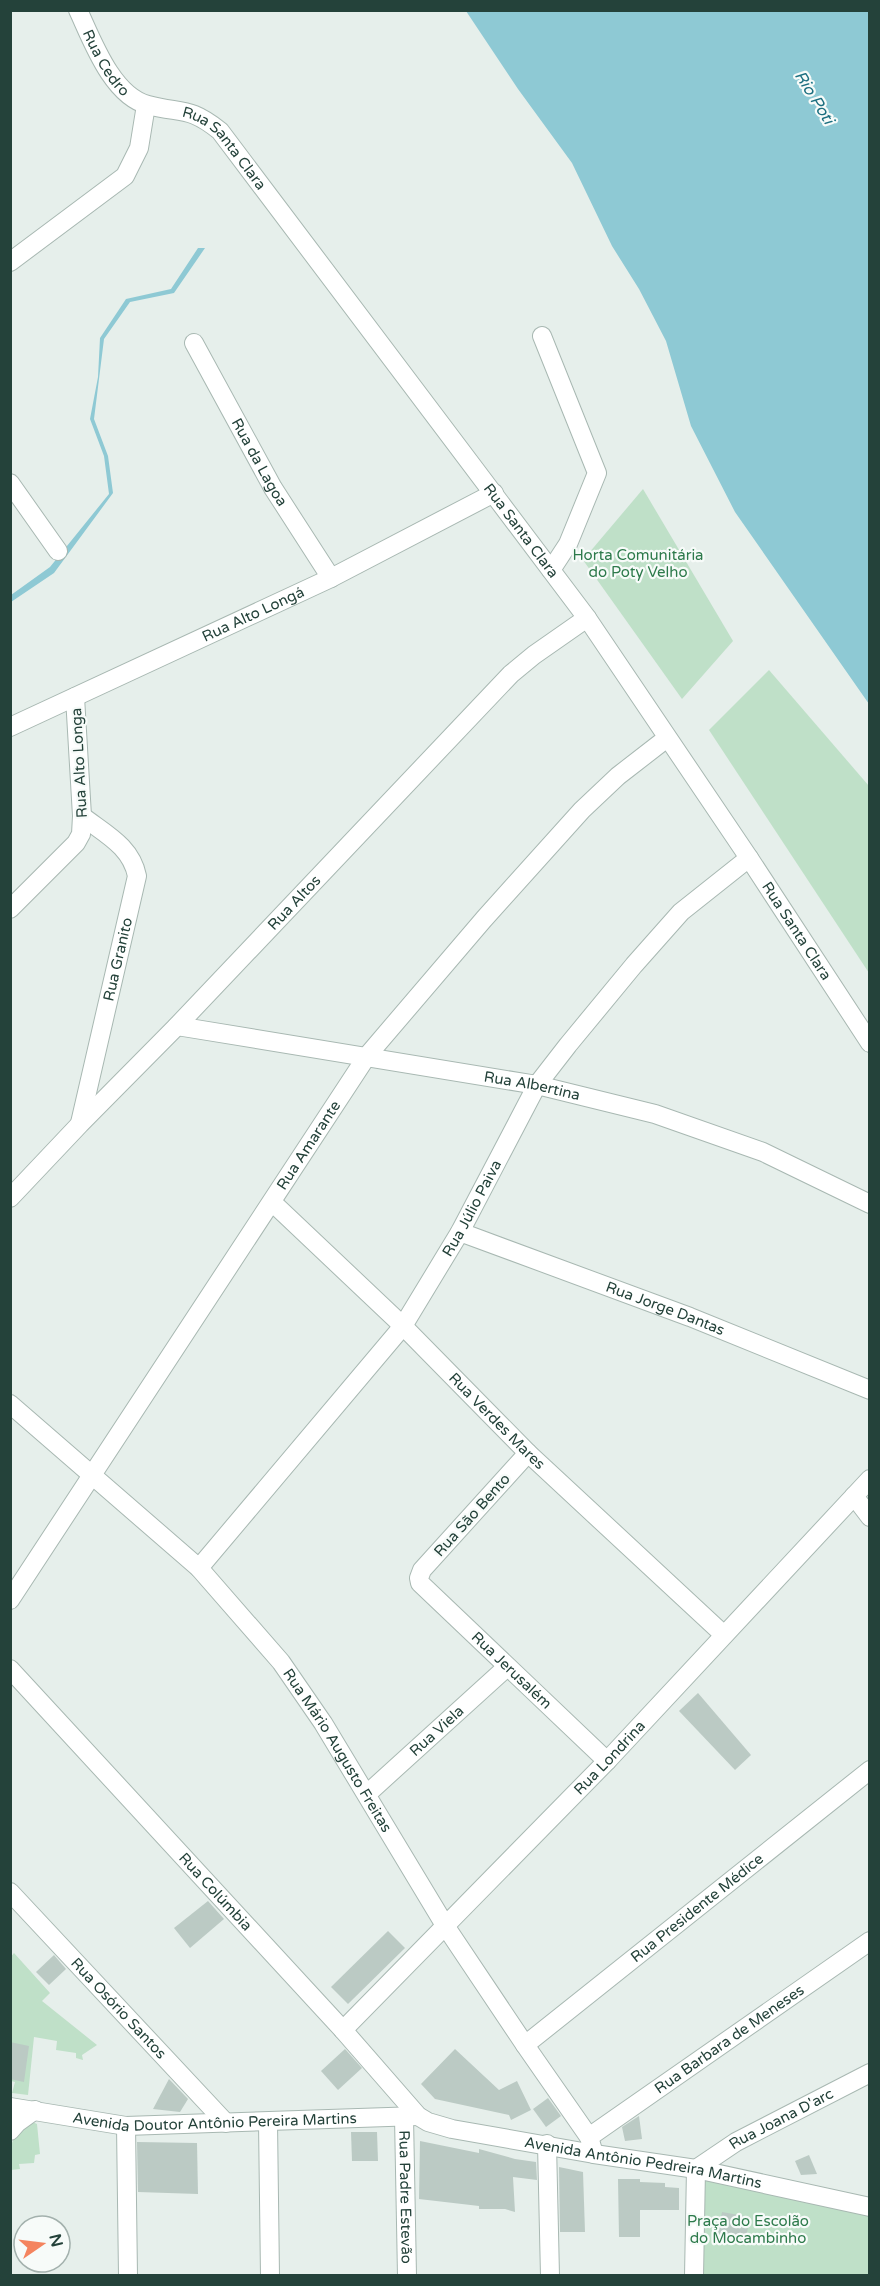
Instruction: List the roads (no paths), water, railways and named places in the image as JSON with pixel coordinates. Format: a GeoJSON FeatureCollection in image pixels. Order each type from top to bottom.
{"type":"FeatureCollection","features":[{"type":"Feature","properties":{"kind":"street","name":"Rua Cedro"},"geometry":{"type":"LineString","coordinates":[[82,12],[98,55],[114,79],[127,93],[146,105]]}},
{"type":"Feature","properties":{"kind":"street"},"geometry":{"type":"LineString","coordinates":[[10,262],[125,176],[139,148],[146,105]]}},
{"type":"Feature","properties":{"kind":"street","name":"Rua Santa Clara"},"geometry":{"type":"LineString","coordinates":[[146,105],[187,111],[204,118],[220,131],[587,618],[749,858],[870,1043]]}},
{"type":"Feature","properties":{"kind":"street"},"geometry":{"type":"LineString","coordinates":[[542,336],[597,473],[568,544],[551,570]]}},
{"type":"Feature","properties":{"kind":"street","name":"Rua da Lagoa"},"geometry":{"type":"LineString","coordinates":[[194,344],[273,488],[331,578]]}},
{"type":"Feature","properties":{"kind":"street"},"geometry":{"type":"LineString","coordinates":[[10,483],[58,551]]}},
{"type":"Feature","properties":{"kind":"street","name":"Rua Alto Longá"},"geometry":{"type":"LineString","coordinates":[[10,727],[331,578],[494,493]]}},
{"type":"Feature","properties":{"kind":"street","name":"Rua Altos"},"geometry":{"type":"LineString","coordinates":[[10,1198],[177,1026],[511,674],[587,618]]}},
{"type":"Feature","properties":{"kind":"street","name":"Rua Alto Longa"},"geometry":{"type":"LineString","coordinates":[[10,909],[76,843],[81,834],[75,697]]}},
{"type":"Feature","properties":{"kind":"street","name":"Rua Amarante"},"geometry":{"type":"LineString","coordinates":[[10,1600],[367,1056],[484,918],[582,810],[618,776],[667,738]]}},
{"type":"Feature","properties":{"kind":"street","name":"Rua Granito"},"geometry":{"type":"LineString","coordinates":[[80,1124],[137,876],[135,866],[126,849],[82,816]]}},
{"type":"Feature","properties":{"kind":"street","name":"Rua Júlio Paiva"},"geometry":{"type":"LineString","coordinates":[[199,1568],[403,1326],[460,1232],[537,1085],[634,965],[681,912],[749,858]]}},
{"type":"Feature","properties":{"kind":"street","name":"Rua Albertina"},"geometry":{"type":"LineString","coordinates":[[177,1026],[537,1085],[655,1114],[763,1152],[870,1204]]}},
{"type":"Feature","properties":{"kind":"street","name":"Rua Verdes Mares"},"geometry":{"type":"LineString","coordinates":[[272,1202],[403,1326],[528,1453],[723,1635]]}},
{"type":"Feature","properties":{"kind":"street","name":"Rua Jorge Dantas"},"geometry":{"type":"LineString","coordinates":[[460,1232],[690,1317],[870,1390]]}},
{"type":"Feature","properties":{"kind":"street","name":"Rua Mário Augusto Freitas"},"geometry":{"type":"LineString","coordinates":[[10,1404],[199,1568],[281,1662],[323,1723],[446,1927],[591,2145]]}},
{"type":"Feature","properties":{"kind":"street","name":"Rua São Bento"},"geometry":{"type":"LineString","coordinates":[[419,1578],[422,1570],[528,1453]]}},
{"type":"Feature","properties":{"kind":"street","name":"Rua Londrina"},"geometry":{"type":"LineString","coordinates":[[343,2030],[607,1761],[870,1479]]}},
{"type":"Feature","properties":{"kind":"street"},"geometry":{"type":"LineString","coordinates":[[854,1496],[870,1517]]}},
{"type":"Feature","properties":{"kind":"street","name":"Rua Jerusalém"},"geometry":{"type":"LineString","coordinates":[[419,1578],[422,1587],[607,1761]]}},
{"type":"Feature","properties":{"kind":"street","name":"Rua Viela"},"geometry":{"type":"LineString","coordinates":[[367,1794],[507,1667]]}},
{"type":"Feature","properties":{"kind":"street","name":"Rua Colúmbia"},"geometry":{"type":"LineString","coordinates":[[10,1669],[343,2030],[411,2117]]}},
{"type":"Feature","properties":{"kind":"street","name":"Rua Presidente Médice"},"geometry":{"type":"LineString","coordinates":[[525,2045],[870,1770]]}},
{"type":"Feature","properties":{"kind":"street","name":"Rua Osório Santos"},"geometry":{"type":"LineString","coordinates":[[10,1893],[226,2123]]}},
{"type":"Feature","properties":{"kind":"street","name":"Rua Barbara de Meneses"},"geometry":{"type":"LineString","coordinates":[[591,2145],[870,1941]]}},
{"type":"Feature","properties":{"kind":"street","name":"Rua Joana D'arc"},"geometry":{"type":"LineString","coordinates":[[696,2169],[736,2142],[870,2073]]}},
{"type":"Feature","properties":{"kind":"street","name":"Avenida Doutor Antônio Pereira Martins"},"geometry":{"type":"LineString","coordinates":[[10,2107],[126,2126],[411,2117]]}},
{"type":"Feature","properties":{"kind":"street"},"geometry":{"type":"LineString","coordinates":[[10,2131],[35,2110]]}},
{"type":"Feature","properties":{"kind":"street","name":"Avenida Antônio Pedreira Martins"},"geometry":{"type":"LineString","coordinates":[[411,2117],[452,2129],[547,2144],[591,2145],[870,2207]]}},
{"type":"Feature","properties":{"kind":"street","name":"Rua Padre Estevão"},"geometry":{"type":"LineString","coordinates":[[407,2276],[411,2117]]}},
{"type":"Feature","properties":{"kind":"street"},"geometry":{"type":"LineString","coordinates":[[268,2122],[270,2276]]}},
{"type":"Feature","properties":{"kind":"street"},"geometry":{"type":"LineString","coordinates":[[126,2126],[128,2276]]}},
{"type":"Feature","properties":{"kind":"street"},"geometry":{"type":"LineString","coordinates":[[547,2144],[549,2276]]}},
{"type":"Feature","properties":{"kind":"street"},"geometry":{"type":"LineString","coordinates":[[694,2276],[696,2169]]}},
{"type":"Feature","properties":{"kind":"water","name":"Rio Poti"},"geometry":{"type":"Polygon","coordinates":[[[466,11],[869,11],[869,704],[735,512],[691,426],[666,341],[639,289],[612,246],[572,163],[518,89],[466,11]]]}},
{"type":"Feature","properties":{"kind":"water"},"geometry":{"type":"Polygon","coordinates":[[[198,248],[205,248],[174,293],[130,302],[104,339],[94,419],[108,456],[113,493],[54,573],[11,602],[11,595],[50,567],[109,494],[104,456],[90,419],[98,377],[100,338],[126,299],[171,289],[198,248]]]}},
{"type":"Feature","properties":{"kind":"park label","name":"Horta Comunitária do Poty Velho"},"geometry":{"type":"Point","coordinates":[638,564]}},
{"type":"Feature","properties":{"kind":"park label","name":"Praça do Escolão do Mocambinho"},"geometry":{"type":"Point","coordinates":[748,2230]}}]}
